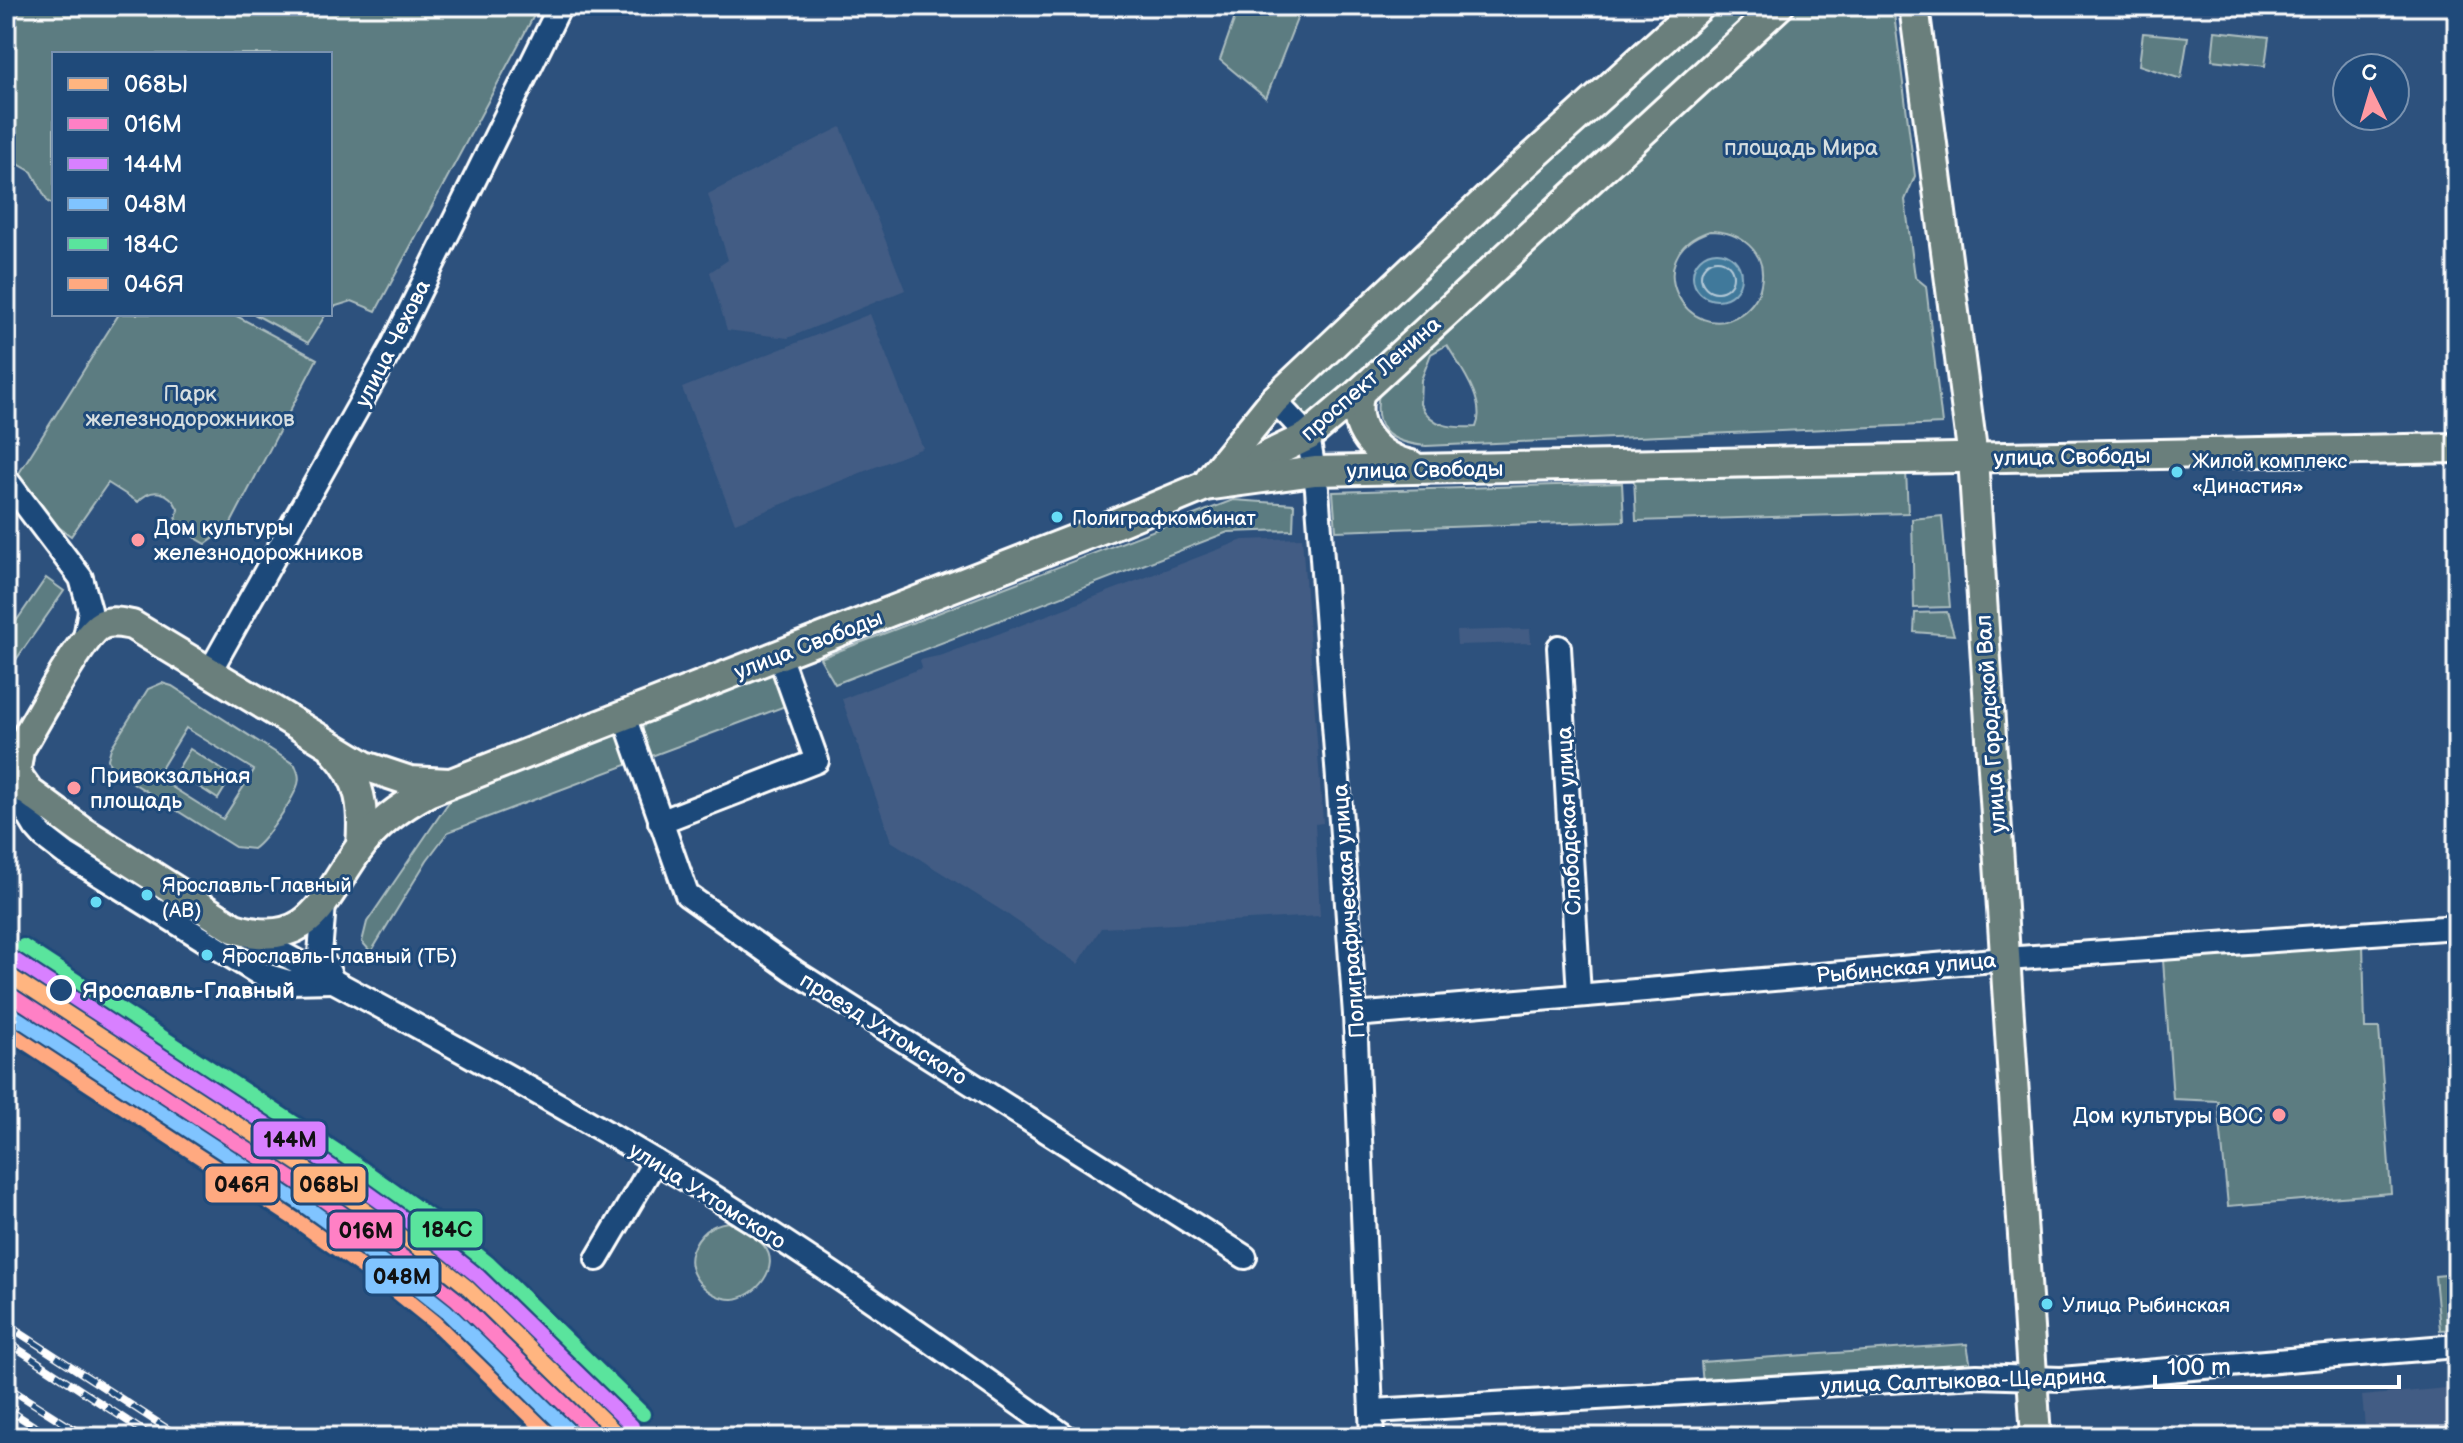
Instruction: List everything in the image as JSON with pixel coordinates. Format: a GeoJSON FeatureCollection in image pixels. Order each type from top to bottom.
{"type":"FeatureCollection","features":[{"type":"Feature","properties":{"kind":"main road","name":"проспект Ленина"},"geometry":{"type":"LineString","coordinates":[[1205,486],[1274,400],[1517,171],[1700,6]]}},
{"type":"Feature","properties":{"kind":"main road","name":"проспект Ленина"},"geometry":{"type":"LineString","coordinates":[[1205,486],[1308,436],[1360,392],[1779,6]]}},
{"type":"Feature","properties":{"kind":"main road","name":"улица Городской Вал"},"geometry":{"type":"LineString","coordinates":[[1914,8],[1973,458],[2036,1437]]}},
{"type":"Feature","properties":{"kind":"main road"},"geometry":{"type":"LineString","coordinates":[[1360,392],[1357,403],[1359,424],[1372,445],[1394,459],[1431,469]]}},
{"type":"Feature","properties":{"kind":"main road","name":"улица Свободы"},"geometry":{"type":"LineString","coordinates":[[449,783],[1205,486],[1315,471],[2457,448]]}},
{"type":"Feature","properties":{"kind":"main road"},"geometry":{"type":"LineString","coordinates":[[113,622],[132,625],[325,743],[379,772],[410,781],[449,783],[401,809],[361,846],[324,904],[300,924],[283,931],[261,933],[234,928],[81,830],[29,792],[19,778],[15,764],[19,750],[84,643],[101,625],[113,622]]}},
{"type":"Feature","properties":{"kind":"main road"},"geometry":{"type":"LineString","coordinates":[[325,743],[350,771],[360,790],[363,815],[361,846]]}},
{"type":"Feature","properties":{"kind":"street","name":"улица Чехова"},"geometry":{"type":"LineString","coordinates":[[210,671],[392,347],[560,6]]}},
{"type":"Feature","properties":{"kind":"street"},"geometry":{"type":"LineString","coordinates":[[1274,400],[1308,436]]}},
{"type":"Feature","properties":{"kind":"street","name":"Полиграфическая улица"},"geometry":{"type":"LineString","coordinates":[[1308,436],[1315,471],[1355,1015],[1372,1437]]}},
{"type":"Feature","properties":{"kind":"street"},"geometry":{"type":"LineString","coordinates":[[6,479],[73,564],[86,590],[90,610],[84,643]]}},
{"type":"Feature","properties":{"kind":"street"},"geometry":{"type":"LineString","coordinates":[[86,590],[107,610],[132,625]]}},
{"type":"Feature","properties":{"kind":"street","name":"Слободская улица"},"geometry":{"type":"LineString","coordinates":[[1559,647],[1579,995]]}},
{"type":"Feature","properties":{"kind":"street"},"geometry":{"type":"LineString","coordinates":[[660,822],[817,761],[779,655]]}},
{"type":"Feature","properties":{"kind":"street","name":"проезд Ухтомского"},"geometry":{"type":"LineString","coordinates":[[624,716],[687,895],[819,987],[1245,1257]]}},
{"type":"Feature","properties":{"kind":"street"},"geometry":{"type":"LineString","coordinates":[[15,764],[21,803],[36,828],[66,854],[273,979],[289,982],[333,981]]}},
{"type":"Feature","properties":{"kind":"street"},"geometry":{"type":"LineString","coordinates":[[238,960],[266,963],[287,956],[298,946],[324,904]]}},
{"type":"Feature","properties":{"kind":"street"},"geometry":{"type":"LineString","coordinates":[[324,904],[320,954],[333,981]]}},
{"type":"Feature","properties":{"kind":"street","name":"Рыбинская улица"},"geometry":{"type":"LineString","coordinates":[[1355,1015],[2006,959],[2457,927]]}},
{"type":"Feature","properties":{"kind":"street"},"geometry":{"type":"LineString","coordinates":[[234,928],[333,981]]}},
{"type":"Feature","properties":{"kind":"street","name":"улица Ухтомского"},"geometry":{"type":"LineString","coordinates":[[333,981],[501,1072],[655,1161],[828,1271],[1066,1437]]}},
{"type":"Feature","properties":{"kind":"street"},"geometry":{"type":"LineString","coordinates":[[597,1259],[655,1161]]}},
{"type":"Feature","properties":{"kind":"street","name":"улица Салтыкова-Щедрина"},"geometry":{"type":"LineString","coordinates":[[1373,1411],[1977,1376],[2061,1379],[2457,1346]]}},
{"type":"Feature","properties":{"kind":"shaded area"},"geometry":{"type":"Polygon","coordinates":[[[841,127],[905,290],[788,338],[727,330],[710,272],[728,260],[708,194],[841,127]]]}},
{"type":"Feature","properties":{"kind":"shaded area"},"geometry":{"type":"Polygon","coordinates":[[[870,314],[923,448],[735,523],[682,388],[870,314]]]}},
{"type":"Feature","properties":{"kind":"shaded area"},"geometry":{"type":"Polygon","coordinates":[[[1302,538],[1323,823],[1315,824],[1320,916],[1101,928],[1078,964],[1004,912],[891,841],[842,699],[922,668],[920,660],[943,655],[1243,540],[1302,538]]]}},
{"type":"Feature","properties":{"kind":"shaded area"},"geometry":{"type":"Polygon","coordinates":[[[1530,629],[1531,643],[1457,645],[1456,631],[1530,629]]]}},
{"type":"Feature","properties":{"kind":"shaded area"},"geometry":{"type":"Polygon","coordinates":[[[2457,1387],[2457,1437],[2366,1437],[2362,1396],[2457,1387]]]}},
{"type":"Feature","properties":{"kind":"green space"},"geometry":{"type":"Polygon","coordinates":[[[6,6],[539,6],[376,311],[352,301],[332,307],[332,52],[52,52],[52,204],[32,172],[6,157],[6,6]]]}},
{"type":"Feature","properties":{"kind":"green space"},"geometry":{"type":"Polygon","coordinates":[[[1239,6],[1302,6],[1266,98],[1220,60],[1239,6]]]}},
{"type":"Feature","properties":{"kind":"green space"},"geometry":{"type":"Polygon","coordinates":[[[1715,6],[1764,6],[1311,420],[1302,419],[1292,407],[1302,386],[1715,6]]]}},
{"type":"Feature","properties":{"kind":"green space","name":"площадь Мира"},"geometry":{"type":"Polygon","coordinates":[[[1794,6],[1893,6],[1915,176],[1905,200],[1915,277],[1926,286],[1942,424],[1426,446],[1401,441],[1385,430],[1378,413],[1380,388],[1794,6]],[[1710,231],[1688,243],[1676,259],[1673,277],[1678,295],[1688,309],[1703,319],[1721,321],[1741,314],[1752,304],[1760,288],[1762,272],[1756,253],[1749,245],[1731,235],[1710,231]],[[1447,345],[1431,354],[1421,380],[1420,404],[1431,418],[1444,425],[1476,427],[1478,407],[1475,396],[1447,345]]]}},
{"type":"Feature","properties":{"kind":"green space"},"geometry":{"type":"Polygon","coordinates":[[[2215,31],[2269,37],[2265,66],[2212,60],[2215,31]]]}},
{"type":"Feature","properties":{"kind":"green space"},"geometry":{"type":"Polygon","coordinates":[[[2143,33],[2188,37],[2181,79],[2139,65],[2143,33]]]}},
{"type":"Feature","properties":{"kind":"green space","name":"Парк железнодорожников"},"geometry":{"type":"Polygon","coordinates":[[[118,316],[237,316],[317,359],[229,527],[206,544],[175,526],[178,509],[166,495],[155,492],[138,502],[108,483],[71,536],[39,513],[16,478],[118,316]]]}},
{"type":"Feature","properties":{"kind":"green space"},"geometry":{"type":"Polygon","coordinates":[[[258,316],[325,316],[308,343],[258,316]]]}},
{"type":"Feature","properties":{"kind":"green space"},"geometry":{"type":"Polygon","coordinates":[[[1906,471],[1908,513],[1636,521],[1634,476],[1906,471]]]}},
{"type":"Feature","properties":{"kind":"green space"},"geometry":{"type":"Polygon","coordinates":[[[1622,483],[1624,521],[1336,531],[1333,492],[1622,483]]]}},
{"type":"Feature","properties":{"kind":"green space"},"geometry":{"type":"Polygon","coordinates":[[[1233,500],[1294,504],[1293,530],[1228,532],[835,684],[820,658],[1233,500]]]}},
{"type":"Feature","properties":{"kind":"green space"},"geometry":{"type":"Polygon","coordinates":[[[1942,516],[1950,607],[1914,608],[1912,519],[1942,516]]]}},
{"type":"Feature","properties":{"kind":"green space"},"geometry":{"type":"Polygon","coordinates":[[[46,578],[64,591],[6,674],[6,636],[46,578]]]}},
{"type":"Feature","properties":{"kind":"green space"},"geometry":{"type":"Polygon","coordinates":[[[1947,612],[1954,635],[1914,632],[1915,613],[1947,612]]]}},
{"type":"Feature","properties":{"kind":"green space"},"geometry":{"type":"Polygon","coordinates":[[[776,670],[788,705],[649,757],[641,736],[646,717],[776,670]]]}},
{"type":"Feature","properties":{"kind":"green space"},"geometry":{"type":"Polygon","coordinates":[[[162,683],[172,686],[295,765],[299,779],[295,791],[272,829],[253,849],[235,847],[111,769],[108,759],[111,748],[148,689],[162,683]],[[186,728],[156,777],[223,819],[254,770],[186,728]]]}},
{"type":"Feature","properties":{"kind":"green space"},"geometry":{"type":"Polygon","coordinates":[[[617,734],[629,764],[448,832],[427,860],[371,952],[362,942],[367,922],[457,790],[617,734]]]}},
{"type":"Feature","properties":{"kind":"green space"},"geometry":{"type":"Polygon","coordinates":[[[190,749],[232,776],[218,799],[176,772],[190,749]]]}},
{"type":"Feature","properties":{"kind":"green space"},"geometry":{"type":"Polygon","coordinates":[[[2363,942],[2365,1028],[2379,1028],[2391,1193],[2228,1206],[2218,1101],[2173,1099],[2163,960],[2363,942]]]}},
{"type":"Feature","properties":{"kind":"green space"},"geometry":{"type":"Polygon","coordinates":[[[728,1222],[761,1242],[769,1254],[770,1263],[764,1280],[757,1287],[733,1299],[716,1295],[700,1284],[690,1260],[701,1235],[715,1225],[728,1222]]]}},
{"type":"Feature","properties":{"kind":"green space"},"geometry":{"type":"Polygon","coordinates":[[[2457,1274],[2457,1329],[2440,1330],[2435,1276],[2457,1274]]]}},
{"type":"Feature","properties":{"kind":"green space"},"geometry":{"type":"Polygon","coordinates":[[[1967,1344],[1971,1367],[1703,1385],[1701,1362],[1967,1344]]]}},
{"type":"Feature","properties":{"kind":"water"},"geometry":{"type":"Polygon","coordinates":[[[1717,252],[1734,259],[1741,276],[1734,293],[1717,300],[1700,293],[1693,276],[1700,259],[1717,252]]]}},
{"type":"Feature","properties":{"kind":"railway"},"geometry":{"type":"LineString","coordinates":[[6,1324],[180,1437]]}},
{"type":"Feature","properties":{"kind":"railway"},"geometry":{"type":"LineString","coordinates":[[6,1341],[152,1437]]}},
{"type":"Feature","properties":{"kind":"railway"},"geometry":{"type":"LineString","coordinates":[[6,1386],[86,1437]]}},
{"type":"Feature","properties":{"kind":"railway"},"geometry":{"type":"LineString","coordinates":[[6,1408],[51,1437]]}},
{"type":"Feature","properties":{"kind":"transit line","name":"184С"},"geometry":{"type":"LineString","coordinates":[[23,946],[340,1153],[441,1225],[489,1264],[643,1414]]}},
{"type":"Feature","properties":{"kind":"transit line","name":"144М"},"geometry":{"type":"LineString","coordinates":[[15,960],[332,1167],[431,1238],[478,1276],[632,1426]]}},
{"type":"Feature","properties":{"kind":"transit line","name":"068Ы"},"geometry":{"type":"LineString","coordinates":[[6,973],[323,1180],[422,1251],[467,1287],[621,1437]]}},
{"type":"Feature","properties":{"kind":"transit line","name":"016М"},"geometry":{"type":"LineString","coordinates":[[6,992],[314,1193],[412,1264],[456,1299],[598,1437]]}},
{"type":"Feature","properties":{"kind":"transit line","name":"048М"},"geometry":{"type":"LineString","coordinates":[[6,1011],[305,1206],[403,1277],[446,1311],[575,1437]]}},
{"type":"Feature","properties":{"kind":"transit line","name":"046Я"},"geometry":{"type":"LineString","coordinates":[[6,1030],[296,1220],[393,1289],[435,1323],[552,1437]]}},
{"type":"Feature","properties":{"kind":"place","name":"Жилой комплекс «Династия»"},"geometry":{"type":"Point","coordinates":[2177,472]}},
{"type":"Feature","properties":{"kind":"place","name":"Полиграфкомбинат"},"geometry":{"type":"Point","coordinates":[1057,517]}},
{"type":"Feature","properties":{"kind":"place","name":"Дом культуры железнодорожников"},"geometry":{"type":"Point","coordinates":[138,540]}},
{"type":"Feature","properties":{"kind":"place","name":"Привокзальная площадь"},"geometry":{"type":"Point","coordinates":[74,788]}},
{"type":"Feature","properties":{"kind":"place","name":"Ярославль-Главный (АВ)"},"geometry":{"type":"Point","coordinates":[147,895]}},
{"type":"Feature","properties":{"kind":"place","name":"Ярославль-Главный (ТБ)"},"geometry":{"type":"Point","coordinates":[207,955]}},
{"type":"Feature","properties":{"kind":"place","name":"Ярославль-Главный"},"geometry":{"type":"Point","coordinates":[61,990]}},
{"type":"Feature","properties":{"kind":"place","name":"Дом культуры ВОС"},"geometry":{"type":"Point","coordinates":[2279,1115]}},
{"type":"Feature","properties":{"kind":"place","name":"Улица Рыбинская"},"geometry":{"type":"Point","coordinates":[2047,1304]}}]}
